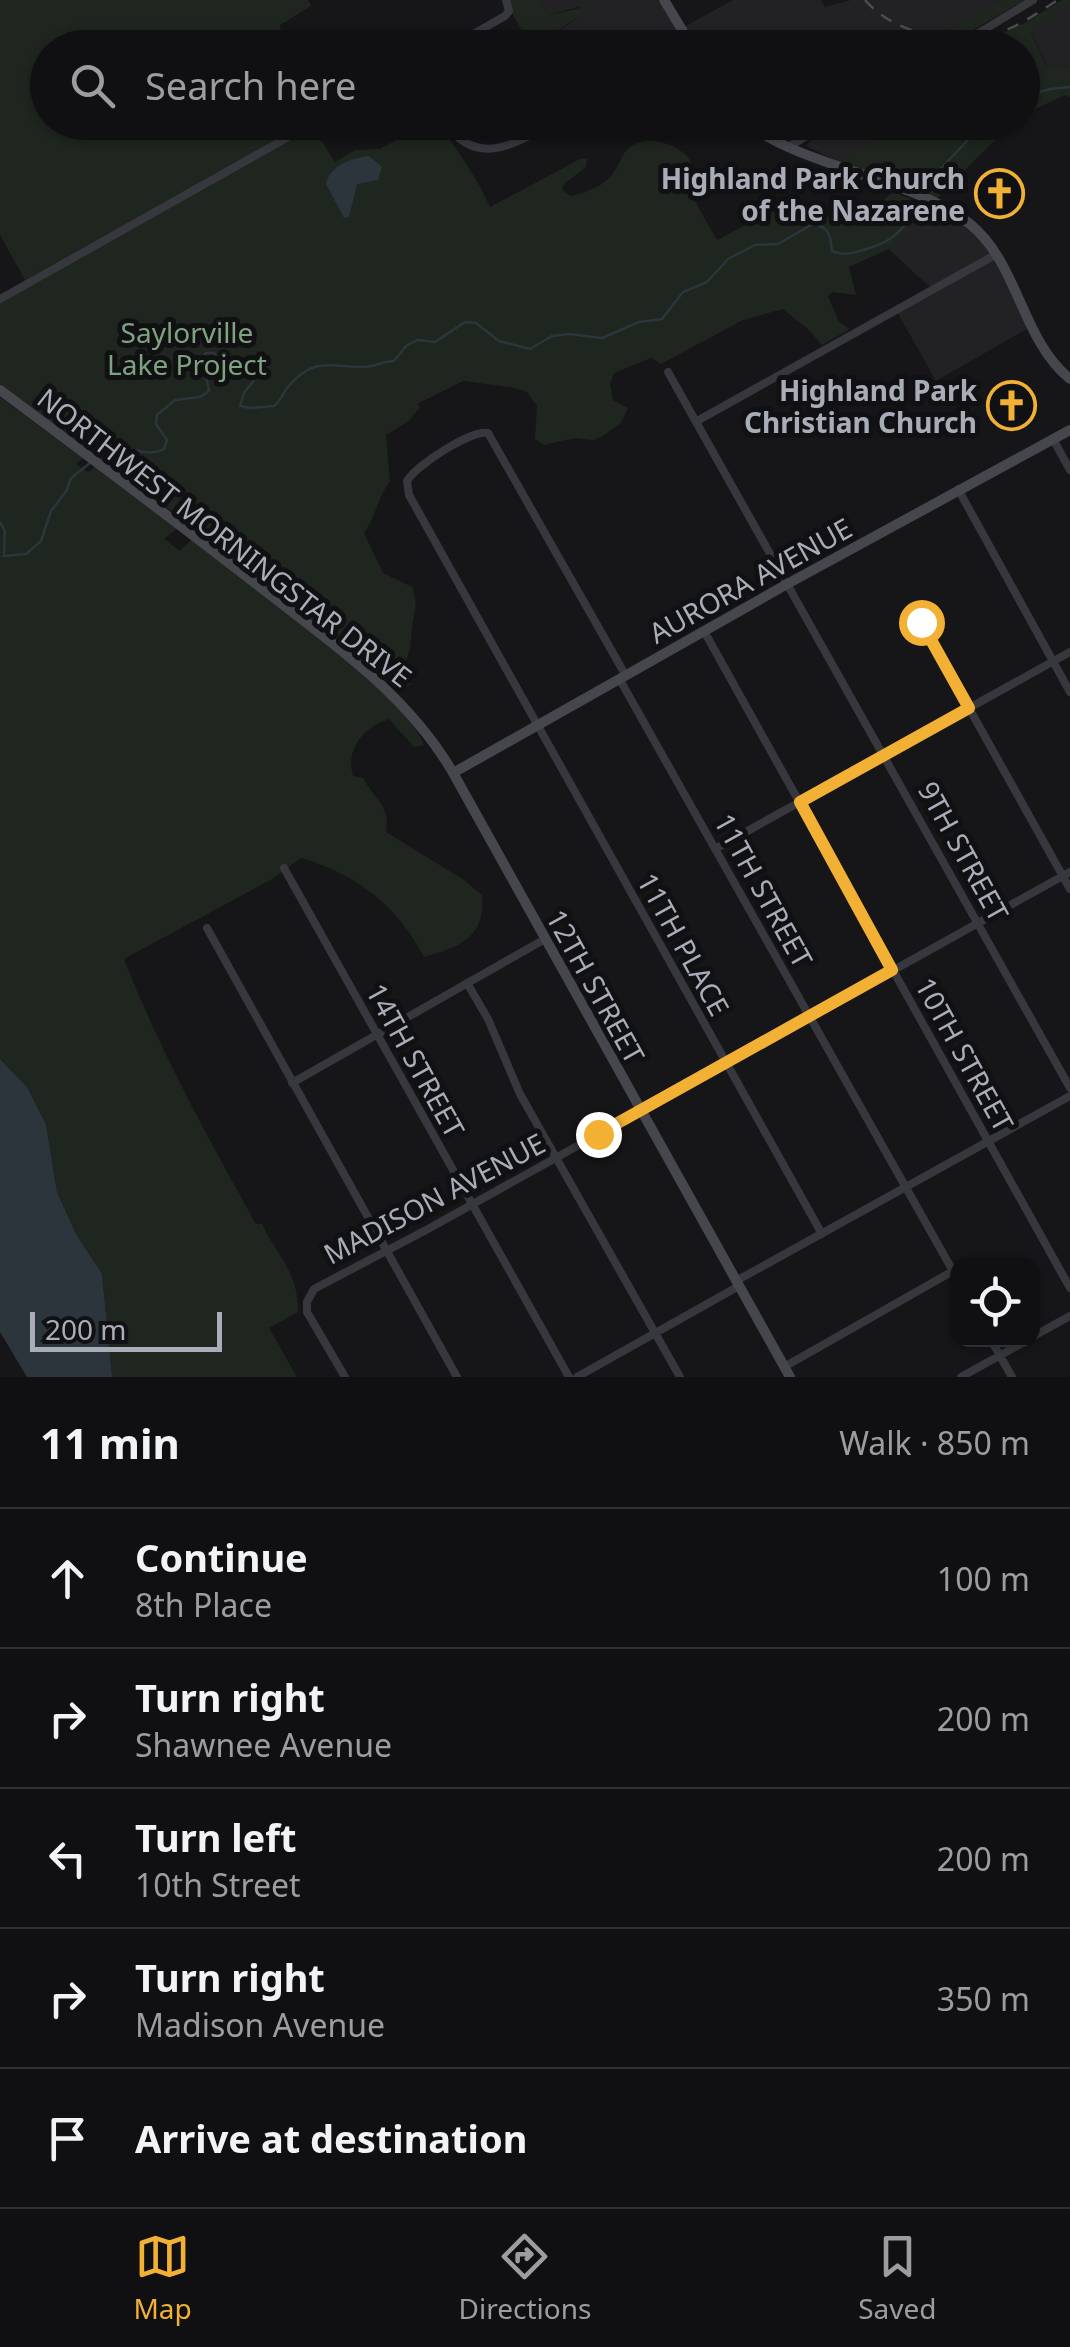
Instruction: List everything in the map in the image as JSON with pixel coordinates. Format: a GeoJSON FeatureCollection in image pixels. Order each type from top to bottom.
{"type":"FeatureCollection","features":[{"type":"Feature","properties":{"kind":"main road"},"geometry":{"type":"LineString","coordinates":[[664,0],[681,30]]}},
{"type":"Feature","properties":{"kind":"main road"},"geometry":{"type":"LineString","coordinates":[[779,140],[956,214],[977,231],[996,255],[1043,347],[1070,379]]}},
{"type":"Feature","properties":{"kind":"main road","name":"NORTHWEST MORNINGSTAR DRIVE"},"geometry":{"type":"LineString","coordinates":[[0,390],[383,683],[416,718],[453,773]]}},
{"type":"Feature","properties":{"kind":"main road","name":"AURORA AVENUE"},"geometry":{"type":"LineString","coordinates":[[453,773],[1070,430]]}},
{"type":"Feature","properties":{"kind":"main road","name":"12TH STREET"},"geometry":{"type":"LineString","coordinates":[[453,773],[787,1372]]}},
{"type":"Feature","properties":{"kind":"street"},"geometry":{"type":"LineString","coordinates":[[480,30],[509,11],[506,0]]}},
{"type":"Feature","properties":{"kind":"street"},"geometry":{"type":"LineString","coordinates":[[984,30],[1034,0]]}},
{"type":"Feature","properties":{"kind":"street"},"geometry":{"type":"LineString","coordinates":[[0,298],[283,140]]}},
{"type":"Feature","properties":{"kind":"street"},"geometry":{"type":"LineString","coordinates":[[460,140],[479,148],[523,140]]}},
{"type":"Feature","properties":{"kind":"street"},"geometry":{"type":"LineString","coordinates":[[790,146],[800,140]]}},
{"type":"Feature","properties":{"kind":"street"},"geometry":{"type":"LineString","coordinates":[[697,420],[996,255]]}},
{"type":"Feature","properties":{"kind":"street","name":"9TH STREET"},"geometry":{"type":"LineString","coordinates":[[668,372],[1070,1088]]}},
{"type":"Feature","properties":{"kind":"street","name":"11TH STREET"},"geometry":{"type":"LineString","coordinates":[[415,469],[476,433],[484,431],[492,437],[715,849],[950,1266]]}},
{"type":"Feature","properties":{"kind":"street"},"geometry":{"type":"LineString","coordinates":[[1053,439],[1070,470]]}},
{"type":"Feature","properties":{"kind":"street","name":"11TH PLACE"},"geometry":{"type":"LineString","coordinates":[[415,469],[407,481],[409,495],[822,1234]]}},
{"type":"Feature","properties":{"kind":"street"},"geometry":{"type":"LineString","coordinates":[[958,490],[1070,692]]}},
{"type":"Feature","properties":{"kind":"street"},"geometry":{"type":"LineString","coordinates":[[921,622],[1066,874],[1070,889]]}},
{"type":"Feature","properties":{"kind":"street","name":"10TH STREET"},"geometry":{"type":"LineString","coordinates":[[704,631],[1070,1288]]}},
{"type":"Feature","properties":{"kind":"street"},"geometry":{"type":"LineString","coordinates":[[715,849],[1070,652]]}},
{"type":"Feature","properties":{"kind":"street","name":"14TH STREET"},"geometry":{"type":"LineString","coordinates":[[284,868],[569,1377]]}},
{"type":"Feature","properties":{"kind":"street","name":"MADISON AVENUE"},"geometry":{"type":"LineString","coordinates":[[345,1377],[308,1312],[307,1299],[314,1289],[1066,874]]}},
{"type":"Feature","properties":{"kind":"street"},"geometry":{"type":"LineString","coordinates":[[207,928],[457,1377]]}},
{"type":"Feature","properties":{"kind":"street"},"geometry":{"type":"LineString","coordinates":[[292,1083],[545,940]]}},
{"type":"Feature","properties":{"kind":"street"},"geometry":{"type":"LineString","coordinates":[[468,984],[495,1034],[508,1070],[680,1377]]}},
{"type":"Feature","properties":{"kind":"street"},"geometry":{"type":"LineString","coordinates":[[577,1377],[1070,1096]]}},
{"type":"Feature","properties":{"kind":"street"},"geometry":{"type":"LineString","coordinates":[[787,1372],[950,1278]]}},
{"type":"Feature","properties":{"kind":"street"},"geometry":{"type":"LineString","coordinates":[[1040,1332],[1070,1316]]}},
{"type":"Feature","properties":{"kind":"street"},"geometry":{"type":"LineString","coordinates":[[995,1347],[1012,1377]]}},
{"type":"Feature","properties":{"kind":"street"},"geometry":{"type":"LineString","coordinates":[[961,1377],[1014,1347]]}},
{"type":"Feature","properties":{"kind":"shaded area"},"geometry":{"type":"Polygon","coordinates":[[[540,0],[658,0],[676,30],[560,30],[585,12],[578,7],[549,15],[540,0]]]}},
{"type":"Feature","properties":{"kind":"shaded area"},"geometry":{"type":"Polygon","coordinates":[[[733,0],[821,0],[825,7],[851,0],[1002,0],[948,30],[684,27],[733,0]]]}},
{"type":"Feature","properties":{"kind":"shaded area"},"geometry":{"type":"Polygon","coordinates":[[[1070,4],[1070,67],[1047,65],[1040,51],[1040,30],[1034,30],[1070,4]]]}},
{"type":"Feature","properties":{"kind":"shaded area"},"geometry":{"type":"Polygon","coordinates":[[[810,140],[876,140],[839,162],[806,146],[810,140]]]}},
{"type":"Feature","properties":{"kind":"shaded area"},"geometry":{"type":"Polygon","coordinates":[[[369,156],[382,167],[378,180],[357,184],[349,217],[344,218],[326,184],[328,177],[343,164],[369,156]]]}},
{"type":"Feature","properties":{"kind":"shaded area"},"geometry":{"type":"Polygon","coordinates":[[[925,200],[977,231],[1032,326],[936,381],[896,310],[932,289],[884,245],[925,200]]]}},
{"type":"Feature","properties":{"kind":"shaded area"},"geometry":{"type":"Polygon","coordinates":[[[0,1059],[27,1087],[46,1124],[57,1192],[76,1234],[102,1274],[112,1377],[27,1377],[0,1332],[0,1059]]]}},
{"type":"Feature","properties":{"kind":"green space"},"geometry":{"type":"Polygon","coordinates":[[[0,0],[308,0],[311,6],[280,25],[281,30],[30,30],[30,140],[276,140],[25,280],[0,235],[0,0]]]}},
{"type":"Feature","properties":{"kind":"green space"},"geometry":{"type":"Polygon","coordinates":[[[505,0],[540,0],[549,15],[586,7],[585,12],[559,30],[522,30],[505,0]]]}},
{"type":"Feature","properties":{"kind":"green space"},"geometry":{"type":"Polygon","coordinates":[[[1002,0],[1025,0],[973,30],[948,30],[1002,0]]]}},
{"type":"Feature","properties":{"kind":"green space"},"geometry":{"type":"Polygon","coordinates":[[[1062,0],[1070,0],[1070,4],[1035,30],[1010,30],[1062,0]]]}},
{"type":"Feature","properties":{"kind":"green space"},"geometry":{"type":"Polygon","coordinates":[[[1040,52],[1046,65],[1070,67],[1070,97],[1065,95],[1040,107],[1040,52]]]}},
{"type":"Feature","properties":{"kind":"green space","name":"Saylorville Lake Project"},"geometry":{"type":"Polygon","coordinates":[[[290,140],[321,140],[335,162],[355,150],[380,149],[396,140],[451,140],[490,207],[580,159],[587,159],[586,167],[562,190],[571,196],[592,189],[613,173],[628,149],[637,143],[664,143],[681,151],[692,164],[684,182],[717,240],[786,204],[797,218],[840,216],[852,210],[868,212],[893,192],[929,207],[891,248],[849,267],[856,295],[832,292],[828,296],[839,322],[850,329],[822,345],[783,309],[743,320],[661,364],[651,358],[614,373],[610,384],[613,400],[628,408],[621,423],[594,440],[575,438],[544,445],[535,439],[537,406],[527,392],[511,387],[463,381],[417,404],[420,407],[409,421],[386,435],[390,481],[364,533],[383,573],[412,587],[414,594],[409,653],[405,662],[394,666],[412,684],[399,690],[185,522],[196,512],[192,504],[174,513],[100,459],[109,452],[99,444],[88,450],[0,385],[0,302],[290,140]]]}},
{"type":"Feature","properties":{"kind":"green space"},"geometry":{"type":"Polygon","coordinates":[[[873,140],[995,140],[935,200],[839,162],[873,140]]]}},
{"type":"Feature","properties":{"kind":"green space"},"geometry":{"type":"Polygon","coordinates":[[[0,397],[83,458],[76,464],[88,472],[95,467],[177,529],[164,539],[180,551],[192,539],[320,636],[386,695],[424,745],[414,747],[389,719],[372,727],[359,740],[352,757],[353,776],[363,778],[381,804],[386,832],[482,895],[480,921],[468,938],[424,957],[401,922],[373,894],[321,864],[301,858],[272,879],[124,959],[203,1127],[256,1224],[262,1224],[291,1275],[298,1312],[269,1328],[297,1377],[112,1377],[102,1274],[76,1234],[57,1192],[46,1124],[27,1087],[0,1059],[0,397]]]}},
{"type":"Feature","properties":{"kind":"waterway"},"geometry":{"type":"LineString","coordinates":[[1040,92],[1070,87]]}},
{"type":"Feature","properties":{"kind":"waterway"},"geometry":{"type":"LineString","coordinates":[[925,192],[929,181],[968,140]]}},
{"type":"Feature","properties":{"kind":"waterway"},"geometry":{"type":"LineString","coordinates":[[94,456],[109,447],[145,452],[164,449],[167,440],[156,424],[157,415],[175,400],[200,397],[209,391],[199,360],[206,353],[214,353],[226,371],[250,374],[254,380],[240,406],[274,406],[297,377],[315,367],[367,367],[394,361],[406,346],[417,340],[435,342],[465,322],[476,323],[499,341],[530,349],[552,336],[602,338],[639,322],[662,319],[683,292],[707,282],[728,259],[755,245],[778,244],[813,224],[826,230],[832,251],[856,252],[894,236],[920,205]]}},
{"type":"Feature","properties":{"kind":"waterway"},"geometry":{"type":"LineString","coordinates":[[3,556],[26,554],[41,541],[51,511],[71,478],[90,463]]}},
{"type":"Feature","properties":{"kind":"waterway"},"geometry":{"type":"LineString","coordinates":[[0,522],[5,531],[4,553]]}},
{"type":"Feature","properties":{"kind":"railway"},"geometry":{"type":"LineString","coordinates":[[865,0],[893,22],[911,30]]}},
{"type":"Feature","properties":{"kind":"railway"},"geometry":{"type":"LineString","coordinates":[[1004,30],[1058,0]]}},
{"type":"Feature","properties":{"kind":"place","name":"Highland Park Church of the Nazarene"},"geometry":{"type":"Point","coordinates":[1000,194]}},
{"type":"Feature","properties":{"kind":"place","name":"Highland Park Christian Church"},"geometry":{"type":"Point","coordinates":[1012,406]}},
{"type":"Feature","properties":{"kind":"route"},"geometry":{"type":"LineString","coordinates":[[598,1134],[892,970],[800,802],[969,708],[921,622]]}}]}
